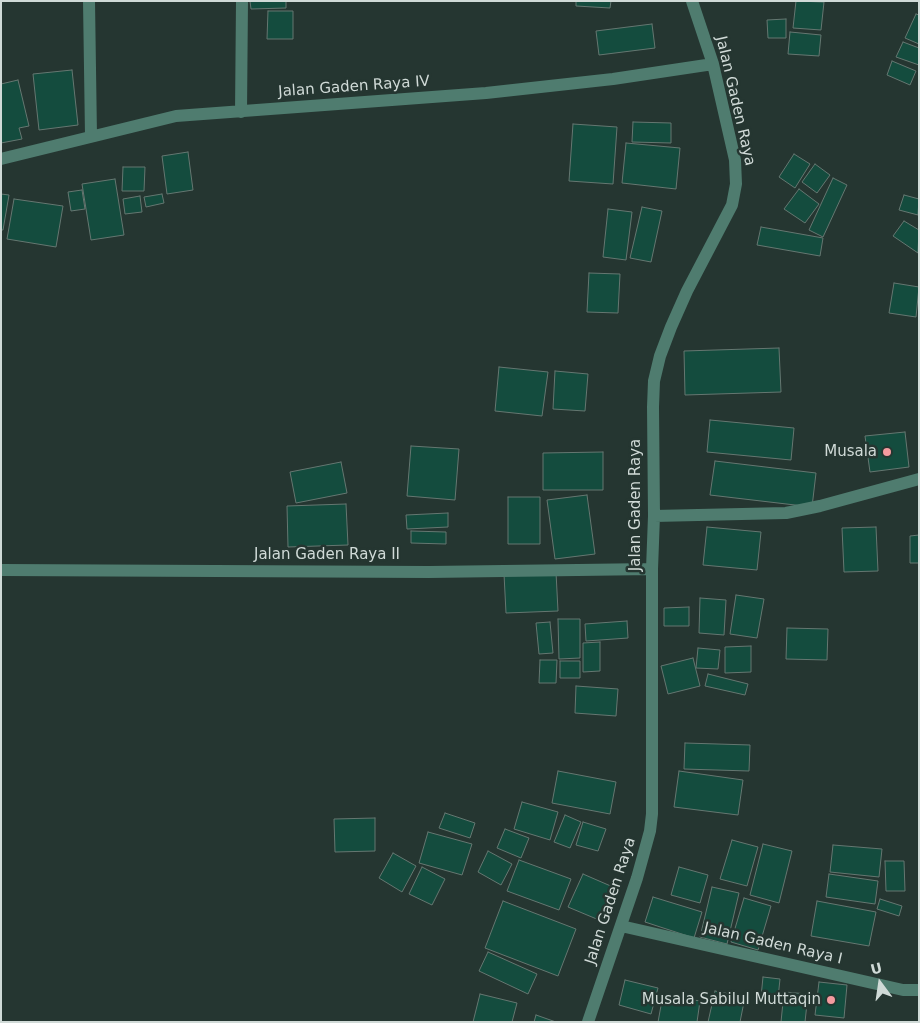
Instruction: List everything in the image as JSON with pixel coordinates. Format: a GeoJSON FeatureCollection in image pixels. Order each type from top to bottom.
{"type":"FeatureCollection","features":[{"type":"Feature","properties":{"kind":"street"},"geometry":{"type":"LineString","coordinates":[[89,1],[91,136]]}},
{"type":"Feature","properties":{"kind":"street"},"geometry":{"type":"LineString","coordinates":[[241,112],[242,1]]}},
{"type":"Feature","properties":{"kind":"street","name":"Jalan Gaden Raya"},"geometry":{"type":"LineString","coordinates":[[588,1022],[621,926],[650,831],[652,814],[654,381],[660,356],[671,328],[687,291],[732,205],[736,184],[735,160],[713,64],[692,1]]}},
{"type":"Feature","properties":{"kind":"street","name":"Jalan Gaden Raya IV"},"geometry":{"type":"LineString","coordinates":[[1,159],[91,136],[196,113],[241,112],[486,93],[612,80],[713,64]]}},
{"type":"Feature","properties":{"kind":"street"},"geometry":{"type":"LineString","coordinates":[[654,516],[786,513],[820,506],[919,479]]}},
{"type":"Feature","properties":{"kind":"street","name":"Jalan Gaden Raya II"},"geometry":{"type":"LineString","coordinates":[[1,570],[429,572],[652,569]]}},
{"type":"Feature","properties":{"kind":"street","name":"Jalan Gaden Raya I"},"geometry":{"type":"LineString","coordinates":[[621,926],[903,990],[919,990]]}},
{"type":"Feature","properties":{"kind":"building"},"geometry":{"type":"Polygon","coordinates":[[[250,1],[286,1],[286,8],[251,9],[250,1]]]}},
{"type":"Feature","properties":{"kind":"building"},"geometry":{"type":"Polygon","coordinates":[[[576,1],[611,1],[610,8],[576,6],[576,1]]]}},
{"type":"Feature","properties":{"kind":"building"},"geometry":{"type":"Polygon","coordinates":[[[796,1],[824,2],[821,30],[793,28],[796,1]]]}},
{"type":"Feature","properties":{"kind":"building"},"geometry":{"type":"Polygon","coordinates":[[[268,11],[293,11],[293,39],[267,39],[268,11]]]}},
{"type":"Feature","properties":{"kind":"building"},"geometry":{"type":"Polygon","coordinates":[[[916,14],[919,15],[919,44],[905,38],[916,14]]]}},
{"type":"Feature","properties":{"kind":"building"},"geometry":{"type":"Polygon","coordinates":[[[786,19],[786,38],[768,38],[767,20],[786,19]]]}},
{"type":"Feature","properties":{"kind":"building"},"geometry":{"type":"Polygon","coordinates":[[[652,24],[655,48],[599,55],[596,31],[652,24]]]}},
{"type":"Feature","properties":{"kind":"building"},"geometry":{"type":"Polygon","coordinates":[[[790,32],[821,35],[819,56],[788,54],[790,32]]]}},
{"type":"Feature","properties":{"kind":"building"},"geometry":{"type":"Polygon","coordinates":[[[903,42],[919,48],[919,65],[896,57],[903,42]]]}},
{"type":"Feature","properties":{"kind":"building"},"geometry":{"type":"Polygon","coordinates":[[[892,61],[916,71],[910,85],[887,75],[892,61]]]}},
{"type":"Feature","properties":{"kind":"building"},"geometry":{"type":"Polygon","coordinates":[[[72,70],[78,125],[39,130],[33,74],[72,70]]]}},
{"type":"Feature","properties":{"kind":"building"},"geometry":{"type":"Polygon","coordinates":[[[18,80],[29,126],[19,128],[22,139],[1,143],[1,84],[18,80]]]}},
{"type":"Feature","properties":{"kind":"building"},"geometry":{"type":"Polygon","coordinates":[[[633,122],[671,123],[671,143],[632,142],[633,122]]]}},
{"type":"Feature","properties":{"kind":"building"},"geometry":{"type":"Polygon","coordinates":[[[573,124],[617,127],[613,184],[569,181],[573,124]]]}},
{"type":"Feature","properties":{"kind":"building"},"geometry":{"type":"Polygon","coordinates":[[[626,143],[680,148],[676,189],[622,183],[626,143]]]}},
{"type":"Feature","properties":{"kind":"building"},"geometry":{"type":"Polygon","coordinates":[[[188,152],[193,190],[167,194],[162,156],[188,152]]]}},
{"type":"Feature","properties":{"kind":"building"},"geometry":{"type":"Polygon","coordinates":[[[794,154],[810,164],[795,188],[779,177],[794,154]]]}},
{"type":"Feature","properties":{"kind":"building"},"geometry":{"type":"Polygon","coordinates":[[[815,164],[830,175],[817,193],[802,182],[815,164]]]}},
{"type":"Feature","properties":{"kind":"building"},"geometry":{"type":"Polygon","coordinates":[[[123,167],[145,167],[144,191],[122,191],[123,167]]]}},
{"type":"Feature","properties":{"kind":"building"},"geometry":{"type":"Polygon","coordinates":[[[833,178],[847,185],[823,237],[809,230],[833,178]]]}},
{"type":"Feature","properties":{"kind":"building"},"geometry":{"type":"Polygon","coordinates":[[[115,179],[124,235],[91,240],[82,184],[115,179]]]}},
{"type":"Feature","properties":{"kind":"building"},"geometry":{"type":"Polygon","coordinates":[[[799,189],[819,204],[805,223],[784,209],[799,189]]]}},
{"type":"Feature","properties":{"kind":"building"},"geometry":{"type":"Polygon","coordinates":[[[82,190],[85,209],[71,211],[68,192],[82,190]]]}},
{"type":"Feature","properties":{"kind":"building"},"geometry":{"type":"Polygon","coordinates":[[[1,194],[9,195],[3,230],[1,230],[1,194]]]}},
{"type":"Feature","properties":{"kind":"building"},"geometry":{"type":"Polygon","coordinates":[[[162,194],[164,203],[146,207],[144,197],[162,194]]]}},
{"type":"Feature","properties":{"kind":"building"},"geometry":{"type":"Polygon","coordinates":[[[904,195],[919,199],[918,215],[899,210],[904,195]]]}},
{"type":"Feature","properties":{"kind":"building"},"geometry":{"type":"Polygon","coordinates":[[[140,196],[142,212],[125,214],[123,199],[140,196]]]}},
{"type":"Feature","properties":{"kind":"building"},"geometry":{"type":"Polygon","coordinates":[[[14,199],[63,206],[56,247],[7,239],[14,199]]]}},
{"type":"Feature","properties":{"kind":"building"},"geometry":{"type":"Polygon","coordinates":[[[642,207],[662,211],[651,262],[630,258],[642,207]]]}},
{"type":"Feature","properties":{"kind":"building"},"geometry":{"type":"Polygon","coordinates":[[[608,209],[632,212],[626,260],[603,257],[608,209]]]}},
{"type":"Feature","properties":{"kind":"building"},"geometry":{"type":"Polygon","coordinates":[[[904,221],[919,230],[918,253],[893,236],[904,221]]]}},
{"type":"Feature","properties":{"kind":"building"},"geometry":{"type":"Polygon","coordinates":[[[761,227],[823,238],[820,256],[757,245],[761,227]]]}},
{"type":"Feature","properties":{"kind":"building"},"geometry":{"type":"Polygon","coordinates":[[[589,273],[620,274],[618,313],[587,312],[589,273]]]}},
{"type":"Feature","properties":{"kind":"building"},"geometry":{"type":"Polygon","coordinates":[[[894,283],[919,287],[916,317],[889,313],[894,283]]]}},
{"type":"Feature","properties":{"kind":"building"},"geometry":{"type":"Polygon","coordinates":[[[779,348],[781,392],[685,395],[684,351],[779,348]]]}},
{"type":"Feature","properties":{"kind":"building"},"geometry":{"type":"Polygon","coordinates":[[[499,367],[548,372],[542,416],[495,411],[499,367]]]}},
{"type":"Feature","properties":{"kind":"building"},"geometry":{"type":"Polygon","coordinates":[[[555,371],[588,374],[585,411],[553,409],[555,371]]]}},
{"type":"Feature","properties":{"kind":"building"},"geometry":{"type":"Polygon","coordinates":[[[710,420],[794,428],[791,460],[707,452],[710,420]]]}},
{"type":"Feature","properties":{"kind":"building","name":"Musala"},"geometry":{"type":"Polygon","coordinates":[[[905,432],[909,467],[870,472],[865,436],[905,432]]]}},
{"type":"Feature","properties":{"kind":"building"},"geometry":{"type":"Polygon","coordinates":[[[411,446],[459,449],[455,500],[407,496],[411,446]]]}},
{"type":"Feature","properties":{"kind":"building"},"geometry":{"type":"Polygon","coordinates":[[[603,452],[603,490],[543,490],[543,453],[603,452]]]}},
{"type":"Feature","properties":{"kind":"building"},"geometry":{"type":"Polygon","coordinates":[[[715,461],[816,473],[812,507],[710,495],[715,461]]]}},
{"type":"Feature","properties":{"kind":"building"},"geometry":{"type":"Polygon","coordinates":[[[341,462],[347,493],[296,503],[290,472],[341,462]]]}},
{"type":"Feature","properties":{"kind":"building"},"geometry":{"type":"Polygon","coordinates":[[[587,495],[595,554],[555,559],[547,500],[587,495]]]}},
{"type":"Feature","properties":{"kind":"building"},"geometry":{"type":"Polygon","coordinates":[[[508,497],[540,497],[540,544],[508,544],[508,497]]]}},
{"type":"Feature","properties":{"kind":"building"},"geometry":{"type":"Polygon","coordinates":[[[346,504],[348,545],[288,547],[287,506],[346,504]]]}},
{"type":"Feature","properties":{"kind":"building"},"geometry":{"type":"Polygon","coordinates":[[[448,513],[448,527],[407,529],[406,515],[448,513]]]}},
{"type":"Feature","properties":{"kind":"building"},"geometry":{"type":"Polygon","coordinates":[[[707,527],[761,532],[757,570],[703,565],[707,527]]]}},
{"type":"Feature","properties":{"kind":"building"},"geometry":{"type":"Polygon","coordinates":[[[876,527],[878,571],[844,572],[842,528],[876,527]]]}},
{"type":"Feature","properties":{"kind":"building"},"geometry":{"type":"Polygon","coordinates":[[[411,531],[446,532],[446,544],[411,543],[411,531]]]}},
{"type":"Feature","properties":{"kind":"building"},"geometry":{"type":"Polygon","coordinates":[[[919,535],[919,563],[910,563],[910,536],[919,535]]]}},
{"type":"Feature","properties":{"kind":"building"},"geometry":{"type":"Polygon","coordinates":[[[556,572],[558,611],[506,613],[504,574],[556,572]]]}},
{"type":"Feature","properties":{"kind":"building"},"geometry":{"type":"Polygon","coordinates":[[[736,595],[764,599],[757,638],[730,634],[736,595]]]}},
{"type":"Feature","properties":{"kind":"building"},"geometry":{"type":"Polygon","coordinates":[[[700,598],[726,600],[724,635],[699,633],[700,598]]]}},
{"type":"Feature","properties":{"kind":"building"},"geometry":{"type":"Polygon","coordinates":[[[689,607],[689,626],[664,626],[664,608],[689,607]]]}},
{"type":"Feature","properties":{"kind":"building"},"geometry":{"type":"Polygon","coordinates":[[[558,619],[580,619],[580,658],[559,659],[558,619]]]}},
{"type":"Feature","properties":{"kind":"building"},"geometry":{"type":"Polygon","coordinates":[[[627,621],[628,638],[586,641],[585,624],[627,621]]]}},
{"type":"Feature","properties":{"kind":"building"},"geometry":{"type":"Polygon","coordinates":[[[550,622],[553,653],[539,654],[536,623],[550,622]]]}},
{"type":"Feature","properties":{"kind":"building"},"geometry":{"type":"Polygon","coordinates":[[[787,628],[828,629],[827,660],[786,659],[787,628]]]}},
{"type":"Feature","properties":{"kind":"building"},"geometry":{"type":"Polygon","coordinates":[[[600,642],[600,671],[583,672],[583,643],[600,642]]]}},
{"type":"Feature","properties":{"kind":"building"},"geometry":{"type":"Polygon","coordinates":[[[751,646],[751,672],[725,673],[725,647],[751,646]]]}},
{"type":"Feature","properties":{"kind":"building"},"geometry":{"type":"Polygon","coordinates":[[[698,648],[720,650],[718,669],[696,668],[698,648]]]}},
{"type":"Feature","properties":{"kind":"building"},"geometry":{"type":"Polygon","coordinates":[[[693,658],[700,686],[668,694],[661,666],[693,658]]]}},
{"type":"Feature","properties":{"kind":"building"},"geometry":{"type":"Polygon","coordinates":[[[540,660],[557,660],[556,683],[539,683],[540,660]]]}},
{"type":"Feature","properties":{"kind":"building"},"geometry":{"type":"Polygon","coordinates":[[[560,661],[580,661],[580,678],[560,678],[560,661]]]}},
{"type":"Feature","properties":{"kind":"building"},"geometry":{"type":"Polygon","coordinates":[[[708,674],[748,684],[745,695],[705,686],[708,674]]]}},
{"type":"Feature","properties":{"kind":"building"},"geometry":{"type":"Polygon","coordinates":[[[576,686],[618,689],[616,716],[575,713],[576,686]]]}},
{"type":"Feature","properties":{"kind":"building"},"geometry":{"type":"Polygon","coordinates":[[[685,743],[750,745],[749,771],[684,769],[685,743]]]}},
{"type":"Feature","properties":{"kind":"building"},"geometry":{"type":"Polygon","coordinates":[[[558,771],[616,782],[610,814],[552,803],[558,771]]]}},
{"type":"Feature","properties":{"kind":"building"},"geometry":{"type":"Polygon","coordinates":[[[679,771],[743,780],[738,815],[674,807],[679,771]]]}},
{"type":"Feature","properties":{"kind":"building"},"geometry":{"type":"Polygon","coordinates":[[[522,802],[558,812],[550,840],[514,829],[522,802]]]}},
{"type":"Feature","properties":{"kind":"building"},"geometry":{"type":"Polygon","coordinates":[[[445,813],[475,823],[470,838],[439,828],[445,813]]]}},
{"type":"Feature","properties":{"kind":"building"},"geometry":{"type":"Polygon","coordinates":[[[565,815],[581,822],[570,848],[554,842],[565,815]]]}},
{"type":"Feature","properties":{"kind":"building"},"geometry":{"type":"Polygon","coordinates":[[[375,818],[375,851],[335,852],[334,819],[375,818]]]}},
{"type":"Feature","properties":{"kind":"building"},"geometry":{"type":"Polygon","coordinates":[[[583,822],[606,829],[598,851],[576,845],[583,822]]]}},
{"type":"Feature","properties":{"kind":"building"},"geometry":{"type":"Polygon","coordinates":[[[505,829],[529,838],[521,858],[497,848],[505,829]]]}},
{"type":"Feature","properties":{"kind":"building"},"geometry":{"type":"Polygon","coordinates":[[[428,832],[472,844],[462,875],[419,863],[428,832]]]}},
{"type":"Feature","properties":{"kind":"building"},"geometry":{"type":"Polygon","coordinates":[[[732,840],[758,847],[747,886],[720,879],[732,840]]]}},
{"type":"Feature","properties":{"kind":"building"},"geometry":{"type":"Polygon","coordinates":[[[763,844],[792,851],[779,903],[750,895],[763,844]]]}},
{"type":"Feature","properties":{"kind":"building"},"geometry":{"type":"Polygon","coordinates":[[[833,845],[882,849],[879,877],[830,872],[833,845]]]}},
{"type":"Feature","properties":{"kind":"building"},"geometry":{"type":"Polygon","coordinates":[[[488,851],[512,864],[501,885],[478,872],[488,851]]]}},
{"type":"Feature","properties":{"kind":"building"},"geometry":{"type":"Polygon","coordinates":[[[393,853],[416,866],[402,892],[379,878],[393,853]]]}},
{"type":"Feature","properties":{"kind":"building"},"geometry":{"type":"Polygon","coordinates":[[[519,860],[571,879],[559,910],[507,891],[519,860]]]}},
{"type":"Feature","properties":{"kind":"building"},"geometry":{"type":"Polygon","coordinates":[[[885,861],[904,861],[905,891],[886,891],[885,861]]]}},
{"type":"Feature","properties":{"kind":"building"},"geometry":{"type":"Polygon","coordinates":[[[422,867],[445,879],[432,905],[409,894],[422,867]]]}},
{"type":"Feature","properties":{"kind":"building"},"geometry":{"type":"Polygon","coordinates":[[[679,867],[708,875],[700,903],[671,895],[679,867]]]}},
{"type":"Feature","properties":{"kind":"building"},"geometry":{"type":"Polygon","coordinates":[[[583,874],[613,887],[599,920],[568,907],[583,874]]]}},
{"type":"Feature","properties":{"kind":"building"},"geometry":{"type":"Polygon","coordinates":[[[829,874],[878,881],[875,904],[826,897],[829,874]]]}},
{"type":"Feature","properties":{"kind":"building"},"geometry":{"type":"Polygon","coordinates":[[[712,887],[739,893],[727,944],[700,937],[712,887]]]}},
{"type":"Feature","properties":{"kind":"building"},"geometry":{"type":"Polygon","coordinates":[[[653,897],[702,912],[694,938],[645,922],[653,897]]]}},
{"type":"Feature","properties":{"kind":"building"},"geometry":{"type":"Polygon","coordinates":[[[744,898],[771,906],[758,950],[731,942],[744,898]]]}},
{"type":"Feature","properties":{"kind":"building"},"geometry":{"type":"Polygon","coordinates":[[[880,899],[902,906],[899,916],[877,909],[880,899]]]}},
{"type":"Feature","properties":{"kind":"building"},"geometry":{"type":"Polygon","coordinates":[[[503,901],[576,929],[558,976],[485,948],[503,901]]]}},
{"type":"Feature","properties":{"kind":"building"},"geometry":{"type":"Polygon","coordinates":[[[817,901],[876,912],[869,946],[811,936],[817,901]]]}},
{"type":"Feature","properties":{"kind":"building"},"geometry":{"type":"Polygon","coordinates":[[[488,952],[537,974],[528,994],[479,971],[488,952]]]}},
{"type":"Feature","properties":{"kind":"building"},"geometry":{"type":"Polygon","coordinates":[[[763,977],[780,979],[778,998],[761,997],[763,977]]]}},
{"type":"Feature","properties":{"kind":"building"},"geometry":{"type":"Polygon","coordinates":[[[625,980],[658,988],[651,1014],[619,1005],[625,980]]]}},
{"type":"Feature","properties":{"kind":"building","name":"Musala Sabilul Muttaqin"},"geometry":{"type":"Polygon","coordinates":[[[819,982],[847,985],[844,1018],[815,1015],[819,982]]]}},
{"type":"Feature","properties":{"kind":"building"},"geometry":{"type":"Polygon","coordinates":[[[715,991],[745,997],[740,1022],[708,1022],[715,991]]]}},
{"type":"Feature","properties":{"kind":"building"},"geometry":{"type":"Polygon","coordinates":[[[784,992],[808,994],[805,1022],[781,1022],[784,992]]]}},
{"type":"Feature","properties":{"kind":"building"},"geometry":{"type":"Polygon","coordinates":[[[480,994],[517,1003],[512,1022],[473,1022],[480,994]]]}},
{"type":"Feature","properties":{"kind":"building"},"geometry":{"type":"Polygon","coordinates":[[[663,995],[700,1001],[697,1022],[658,1022],[663,995]]]}},
{"type":"Feature","properties":{"kind":"building"},"geometry":{"type":"Polygon","coordinates":[[[536,1015],[556,1022],[534,1022],[536,1015]]]}},
{"type":"Feature","properties":{"kind":"place","name":"Musala"},"geometry":{"type":"Point","coordinates":[887,452]}},
{"type":"Feature","properties":{"kind":"place","name":"Musala Sabilul Muttaqin"},"geometry":{"type":"Point","coordinates":[831,1000]}}]}
